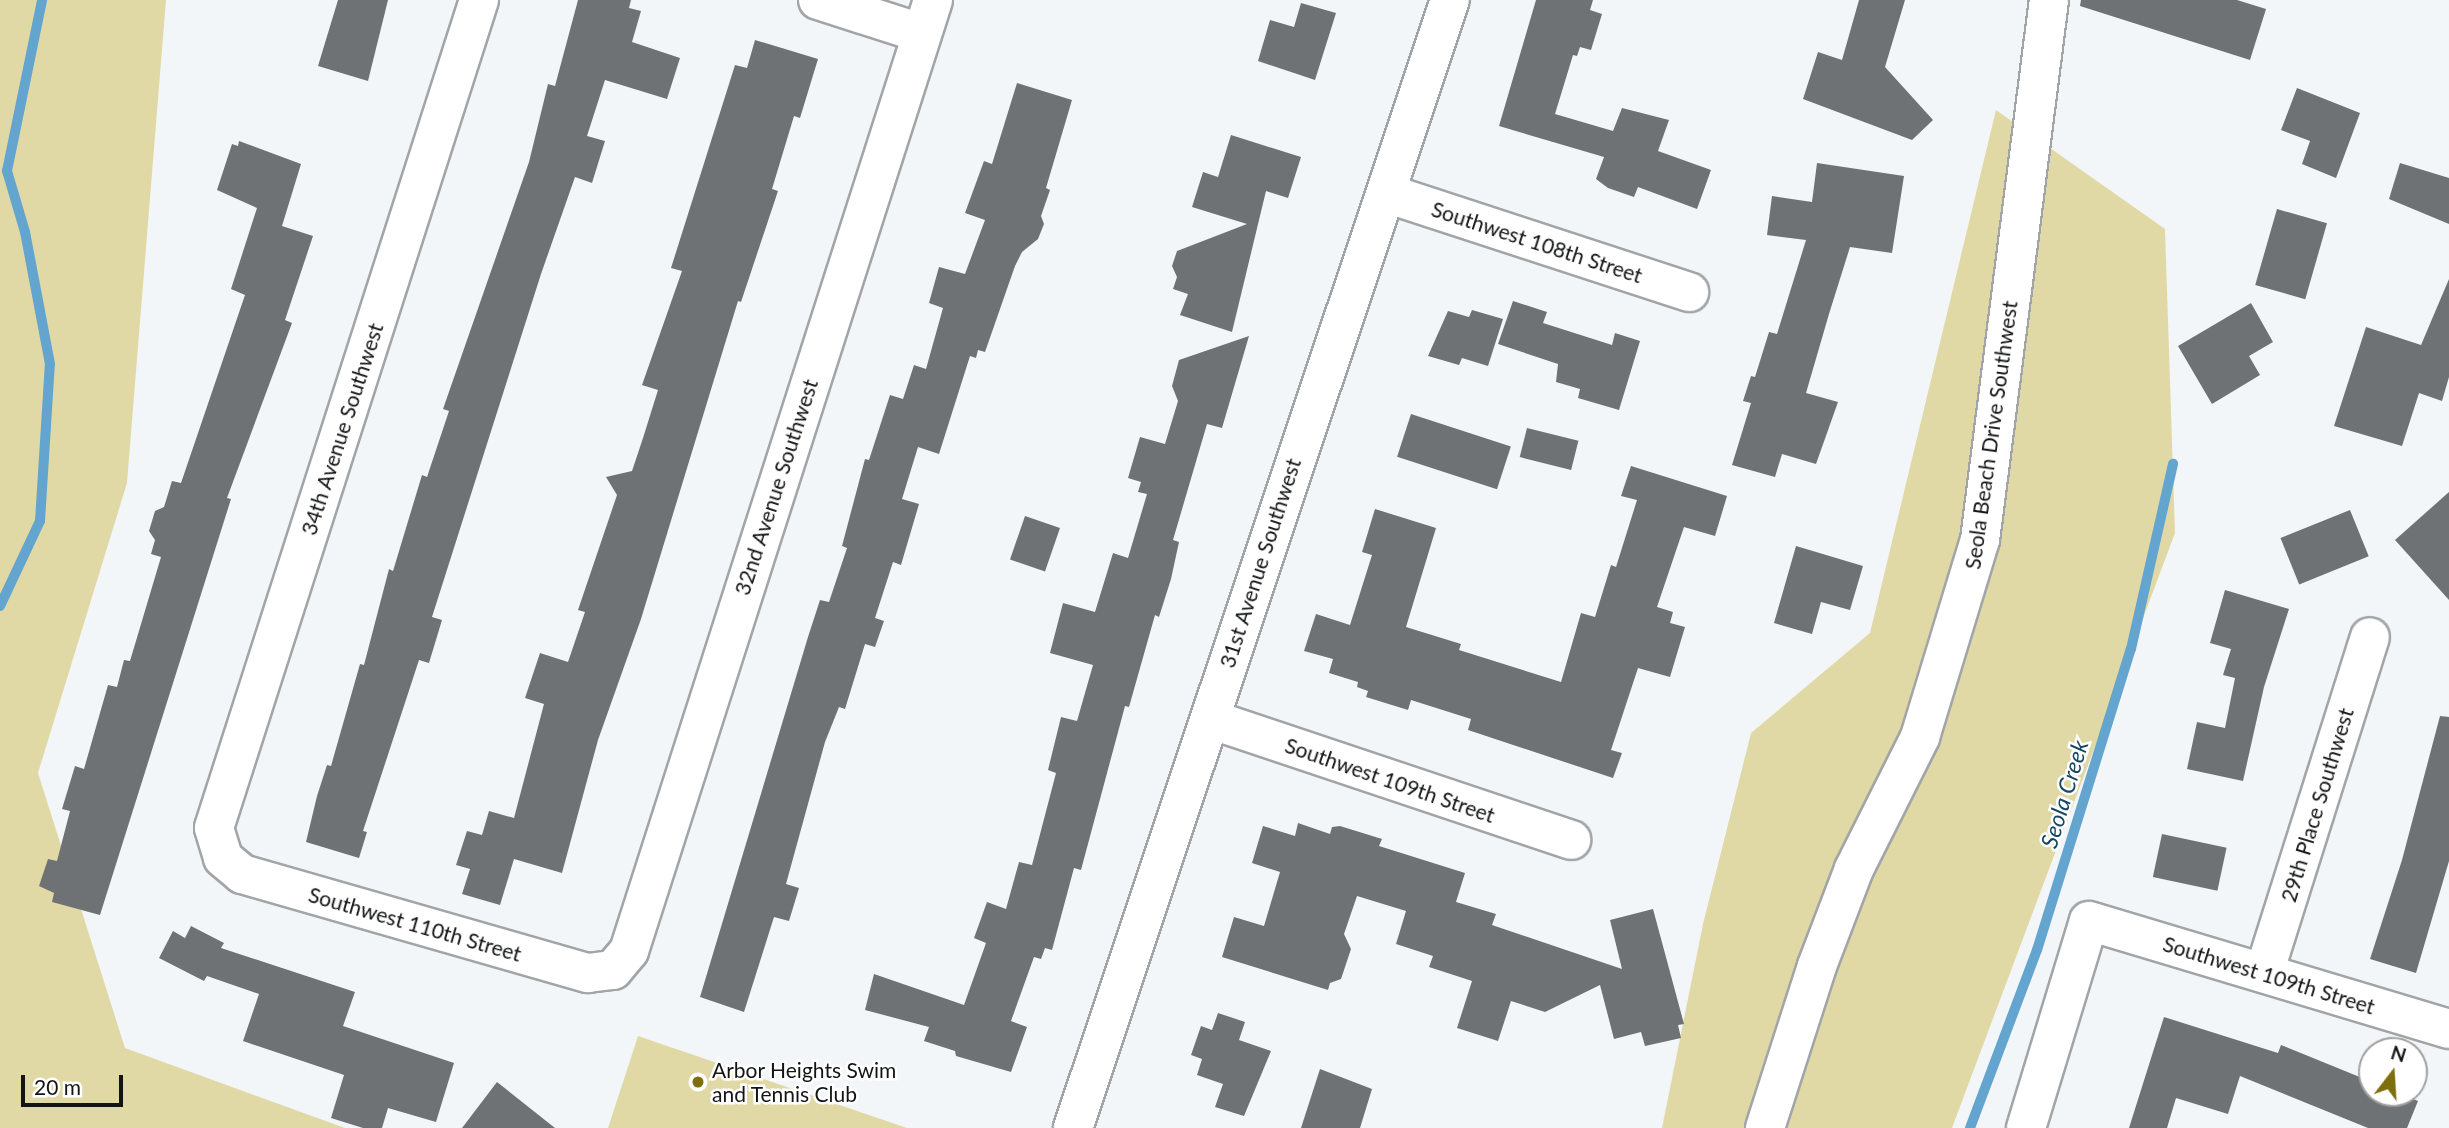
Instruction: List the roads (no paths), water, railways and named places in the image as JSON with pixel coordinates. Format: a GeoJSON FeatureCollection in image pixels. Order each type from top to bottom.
{"type":"FeatureCollection","features":[{"type":"Feature","properties":{"kind":"street","name":"34th Avenue Southwest"},"geometry":{"type":"LineString","coordinates":[[223,858],[214,828],[479,0]]}},
{"type":"Feature","properties":{"kind":"street"},"geometry":{"type":"LineString","coordinates":[[818,0],[927,16]]}},
{"type":"Feature","properties":{"kind":"street","name":"31st Avenue Southwest"},"geometry":{"type":"LineString","coordinates":[[1073,1128],[1210,719],[1290,467],[1450,0]]}},
{"type":"Feature","properties":{"kind":"street","name":"Seola Beach Drive Southwest"},"geometry":{"type":"LineString","coordinates":[[1765,1128],[1817,966],[1854,869],[1920,737],[1980,540],[2049,0]]}},
{"type":"Feature","properties":{"kind":"street","name":"32nd Avenue Southwest"},"geometry":{"type":"LineString","coordinates":[[613,970],[629,950],[927,16]]}},
{"type":"Feature","properties":{"kind":"street","name":"Southwest 108th Street"},"geometry":{"type":"LineString","coordinates":[[1385,193],[1689,292]]}},
{"type":"Feature","properties":{"kind":"street","name":"29th Place Southwest"},"geometry":{"type":"LineString","coordinates":[[2264,973],[2370,637]]}},
{"type":"Feature","properties":{"kind":"street","name":"Southwest 109th Street"},"geometry":{"type":"LineString","coordinates":[[1210,719],[1571,840]]}},
{"type":"Feature","properties":{"kind":"street","name":"Southwest 110th Street"},"geometry":{"type":"LineString","coordinates":[[223,858],[242,874],[589,973],[613,970]]}},
{"type":"Feature","properties":{"kind":"street","name":"Southwest 109th Street"},"geometry":{"type":"LineString","coordinates":[[2026,1128],[2089,921],[2449,1029]]}},
{"type":"Feature","properties":{"kind":"waterway"},"geometry":{"type":"LineString","coordinates":[[0,606],[40,521],[50,364],[25,232],[7,171],[42,0]]}},
{"type":"Feature","properties":{"kind":"waterway","name":"Seola Creek"},"geometry":{"type":"LineString","coordinates":[[1970,1128],[2037,950],[2131,649],[2173,464]]}},
{"type":"Feature","properties":{"kind":"place","name":"Arbor Heights Swim and Tennis Club"},"geometry":{"type":"Point","coordinates":[698,1082]}}]}
